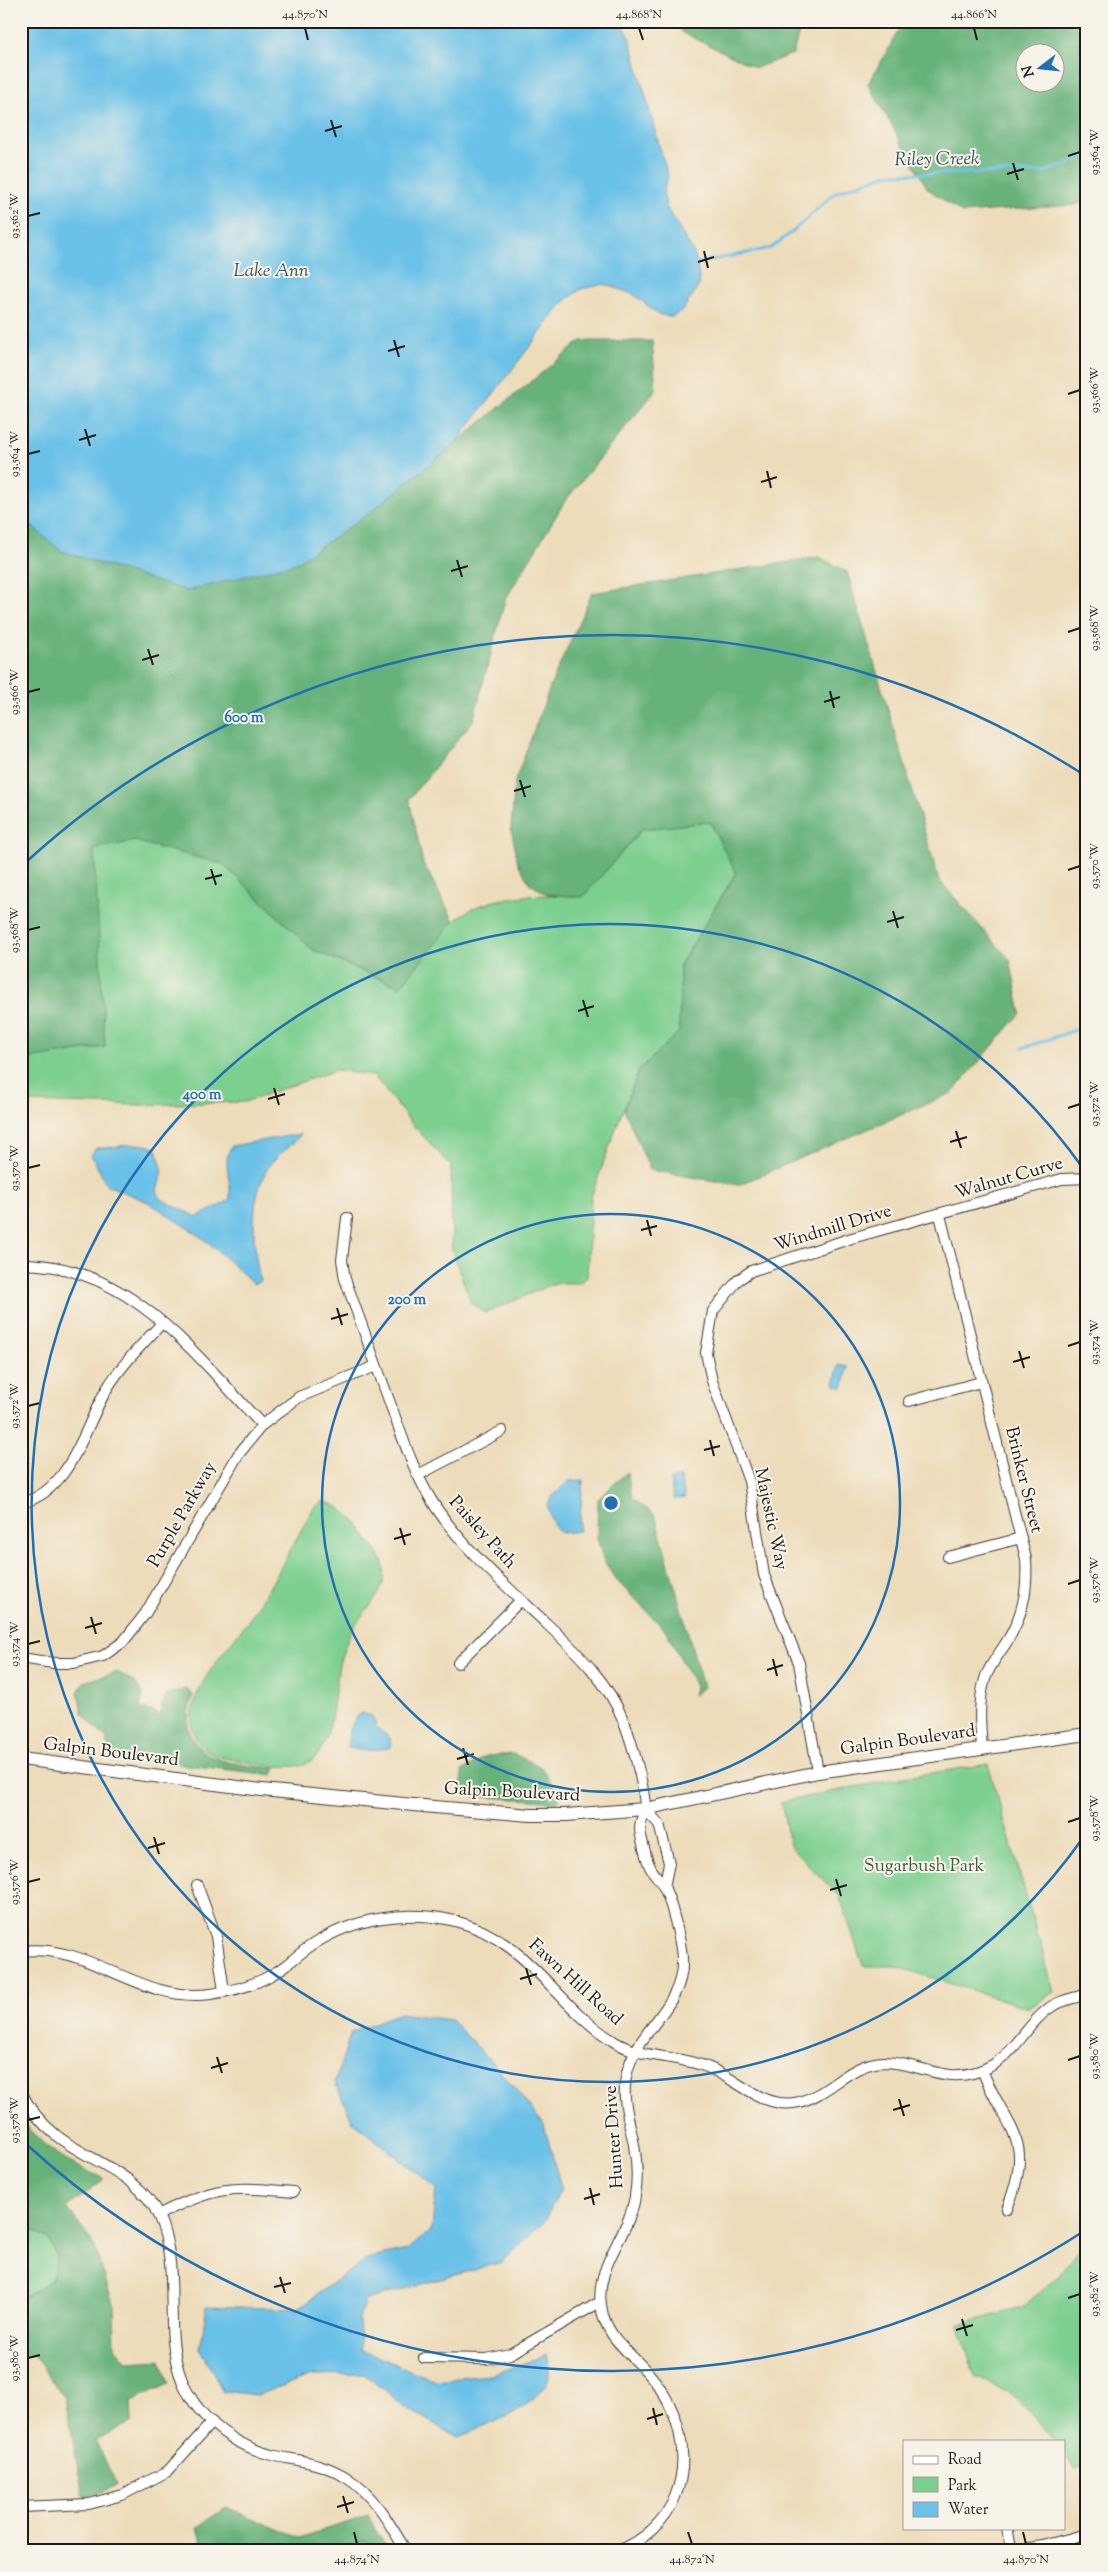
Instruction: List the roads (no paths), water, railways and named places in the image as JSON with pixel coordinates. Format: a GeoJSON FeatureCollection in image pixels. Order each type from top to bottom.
{"type":"FeatureCollection","features":[{"type":"Feature","properties":{"kind":"street","name":"Walnut Curve"},"geometry":{"type":"LineString","coordinates":[[940,1215],[1062,1179],[1087,1178]]}},
{"type":"Feature","properties":{"kind":"street","name":"Windmill Drive"},"geometry":{"type":"LineString","coordinates":[[738,1280],[751,1271],[852,1238],[940,1215]]}},
{"type":"Feature","properties":{"kind":"street","name":"Brinker Street"},"geometry":{"type":"LineString","coordinates":[[940,1215],[1026,1559],[1025,1600],[1018,1621],[986,1678],[979,1715],[982,1748]]}},
{"type":"Feature","properties":{"kind":"street","name":"Paisley Path"},"geometry":{"type":"LineString","coordinates":[[346,1218],[343,1269],[376,1366],[418,1475],[436,1508],[449,1525],[521,1600],[581,1657],[605,1686],[616,1705],[631,1745],[645,1809]]}},
{"type":"Feature","properties":{"kind":"street"},"geometry":{"type":"LineString","coordinates":[[21,1264],[60,1267],[99,1279],[119,1290],[162,1323],[183,1342],[262,1425]]}},
{"type":"Feature","properties":{"kind":"street","name":"Majestic Way"},"geometry":{"type":"LineString","coordinates":[[738,1280],[713,1311],[706,1353],[712,1381],[749,1481],[764,1575],[799,1663],[818,1772]]}},
{"type":"Feature","properties":{"kind":"street"},"geometry":{"type":"LineString","coordinates":[[29,1504],[64,1472],[75,1455],[107,1388],[125,1363],[162,1323]]}},
{"type":"Feature","properties":{"kind":"street","name":"Purple Parkway"},"geometry":{"type":"LineString","coordinates":[[21,1658],[66,1664],[103,1656],[123,1642],[145,1614],[233,1463],[262,1425],[299,1397],[376,1366]]}},
{"type":"Feature","properties":{"kind":"street"},"geometry":{"type":"LineString","coordinates":[[909,1401],[982,1382]]}},
{"type":"Feature","properties":{"kind":"street"},"geometry":{"type":"LineString","coordinates":[[418,1475],[502,1431]]}},
{"type":"Feature","properties":{"kind":"street"},"geometry":{"type":"LineString","coordinates":[[948,1557],[1020,1538]]}},
{"type":"Feature","properties":{"kind":"street"},"geometry":{"type":"LineString","coordinates":[[458,1663],[521,1600]]}},
{"type":"Feature","properties":{"kind":"street","name":"Galpin Boulevard"},"geometry":{"type":"LineString","coordinates":[[21,1759],[262,1790],[531,1815],[566,1815],[645,1809],[818,1772],[1087,1734]]}},
{"type":"Feature","properties":{"kind":"street","name":"Hunter Drive"},"geometry":{"type":"LineString","coordinates":[[618,2551],[635,2543],[649,2532],[669,2510],[678,2487],[683,2455],[676,2418],[665,2397],[651,2376],[619,2346],[611,2335],[605,2323],[600,2302],[602,2278],[630,2218],[635,2196],[636,2161],[624,2094],[627,2070],[635,2051],[667,2010],[676,1993],[681,1976],[680,1941],[664,1887],[650,1870],[639,1826],[645,1809],[659,1824],[669,1863],[664,1887]]}},
{"type":"Feature","properties":{"kind":"street"},"geometry":{"type":"LineString","coordinates":[[197,1886],[216,1936],[224,1991]]}},
{"type":"Feature","properties":{"kind":"street","name":"Fawn Hill Road"},"geometry":{"type":"LineString","coordinates":[[21,1951],[47,1950],[72,1955],[152,1989],[191,1995],[245,1986],[274,1974],[310,1946],[352,1925],[391,1916],[435,1917],[478,1929],[513,1949],[535,1967],[595,2028],[616,2042],[635,2051],[706,2066],[772,2103],[796,2103],[813,2097],[847,2074],[871,2063],[896,2063],[936,2074],[950,2075],[982,2070],[1013,2050],[1034,2021],[1047,2009],[1054,2004],[1087,1994]]}},
{"type":"Feature","properties":{"kind":"street"},"geometry":{"type":"LineString","coordinates":[[982,2070],[989,2087],[1011,2124],[1018,2144],[1019,2173],[1007,2209]]}},
{"type":"Feature","properties":{"kind":"street"},"geometry":{"type":"LineString","coordinates":[[21,2092],[40,2121],[58,2136],[123,2176],[139,2189],[158,2215],[168,2245],[173,2270],[171,2329],[173,2352],[179,2374],[186,2389],[212,2422],[252,2448],[274,2456],[308,2461],[347,2477],[376,2504],[406,2551]]}},
{"type":"Feature","properties":{"kind":"street"},"geometry":{"type":"LineString","coordinates":[[158,2215],[193,2198],[219,2190],[248,2187],[293,2192]]}},
{"type":"Feature","properties":{"kind":"street"},"geometry":{"type":"LineString","coordinates":[[424,2358],[486,2359],[510,2354],[600,2302]]}},
{"type":"Feature","properties":{"kind":"street"},"geometry":{"type":"LineString","coordinates":[[21,2507],[89,2504],[122,2494],[168,2471],[212,2422]]}},
{"type":"Feature","properties":{"kind":"street"},"geometry":{"type":"LineString","coordinates":[[1007,2530],[1011,2551],[1042,2546],[1087,2534]]}},
{"type":"Feature","properties":{"kind":"water","name":"Lake Ann"},"geometry":{"type":"Polygon","coordinates":[[[21,21],[621,21],[629,36],[668,177],[663,192],[667,209],[695,255],[700,284],[682,311],[671,317],[658,314],[633,294],[604,284],[581,289],[563,303],[455,444],[368,514],[296,563],[187,591],[61,551],[21,517],[21,21]]]}},
{"type":"Feature","properties":{"kind":"water"},"geometry":{"type":"Polygon","coordinates":[[[300,1134],[269,1166],[262,1179],[255,1207],[254,1222],[254,1237],[260,1281],[254,1284],[208,1242],[187,1227],[148,1202],[107,1185],[91,1155],[96,1148],[141,1144],[156,1148],[163,1171],[157,1190],[160,1199],[197,1217],[229,1201],[230,1187],[227,1159],[232,1146],[300,1134]]]}},
{"type":"Feature","properties":{"kind":"water"},"geometry":{"type":"Polygon","coordinates":[[[839,1365],[848,1367],[843,1388],[834,1384],[839,1365]]]}},
{"type":"Feature","properties":{"kind":"water"},"geometry":{"type":"Polygon","coordinates":[[[680,1477],[685,1498],[674,1499],[670,1480],[680,1477]]]}},
{"type":"Feature","properties":{"kind":"water"},"geometry":{"type":"Polygon","coordinates":[[[583,1480],[579,1531],[561,1533],[554,1526],[547,1505],[553,1496],[569,1481],[583,1480]]]}},
{"type":"Feature","properties":{"kind":"water"},"geometry":{"type":"Polygon","coordinates":[[[1087,1648],[1087,1699],[1080,1700],[1080,1681],[1087,1648]]]}},
{"type":"Feature","properties":{"kind":"water"},"geometry":{"type":"Polygon","coordinates":[[[362,1713],[372,1716],[377,1728],[390,1738],[391,1746],[389,1748],[364,1751],[349,1748],[348,1739],[351,1729],[355,1719],[362,1713]]]}},
{"type":"Feature","properties":{"kind":"water"},"geometry":{"type":"Polygon","coordinates":[[[400,2013],[451,2020],[497,2067],[544,2125],[561,2188],[545,2221],[502,2262],[365,2300],[359,2319],[361,2350],[434,2380],[492,2375],[546,2355],[549,2371],[547,2383],[539,2394],[514,2413],[458,2437],[408,2409],[364,2374],[312,2375],[257,2395],[223,2391],[200,2349],[207,2306],[297,2309],[366,2259],[408,2250],[432,2229],[436,2188],[353,2122],[335,2082],[351,2032],[400,2013]]]}},
{"type":"Feature","properties":{"kind":"waterway","name":"Riley Creek"},"geometry":{"type":"LineString","coordinates":[[693,264],[771,248],[791,233],[836,192],[887,174],[1043,172],[1070,163],[1087,154]]}},
{"type":"Feature","properties":{"kind":"waterway"},"geometry":{"type":"LineString","coordinates":[[1023,1048],[1087,1026]]}},
{"type":"Feature","properties":{"kind":"park label","name":"Sugarbush Park"},"geometry":{"type":"Point","coordinates":[924,1867]}}]}
